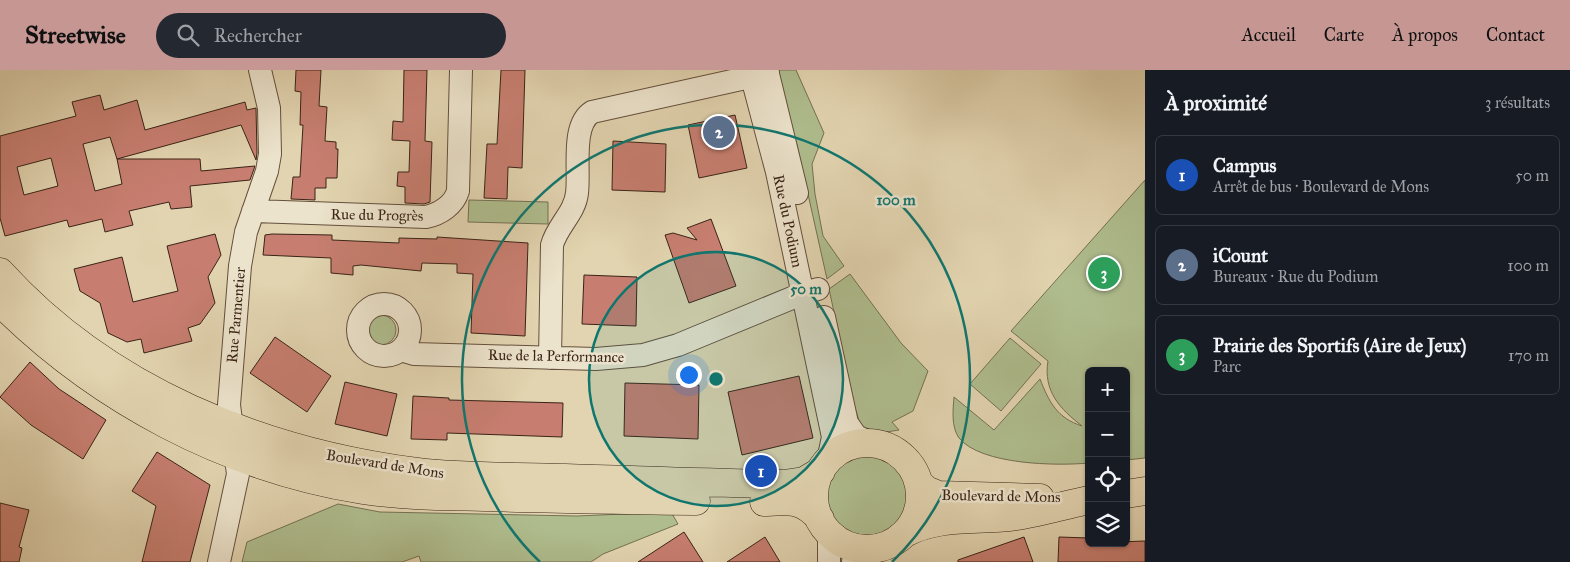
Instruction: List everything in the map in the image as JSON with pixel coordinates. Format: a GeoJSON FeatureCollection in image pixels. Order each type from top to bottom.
{"type":"FeatureCollection","features":[{"type":"Feature","properties":{"kind":"main road","name":"Boulevard de Mons"},"geometry":{"type":"LineString","coordinates":[[0,272],[42,315],[99,360],[159,392],[232,426],[302,450],[403,470],[447,474],[784,484],[804,481],[825,466]]}},
{"type":"Feature","properties":{"kind":"main road","name":"Boulevard de Mons"},"geometry":{"type":"LineString","coordinates":[[0,302],[45,343],[114,394],[181,432],[237,456],[338,485],[393,494],[582,500],[795,501],[807,506],[823,525]]}},
{"type":"Feature","properties":{"kind":"main road"},"geometry":{"type":"LineString","coordinates":[[874,444],[886,447],[904,458],[918,482],[920,496],[914,522],[905,533],[894,542],[864,555],[861,549],[836,539],[823,525],[814,495],[825,466],[849,447],[874,444]]}},
{"type":"Feature","properties":{"kind":"main road","name":"Boulevard de Mons"},"geometry":{"type":"LineString","coordinates":[[918,482],[926,490],[938,496],[1085,499]]}},
{"type":"Feature","properties":{"kind":"main road"},"geometry":{"type":"LineString","coordinates":[[1130,493],[1145,491]]}},
{"type":"Feature","properties":{"kind":"main road","name":"Boulevard de Mons"},"geometry":{"type":"LineString","coordinates":[[905,533],[926,523],[939,520],[1017,516],[1085,500]]}},
{"type":"Feature","properties":{"kind":"street","name":"Rue Parmentier"},"geometry":{"type":"LineString","coordinates":[[219,562],[236,487],[237,456],[229,406],[242,248],[267,171],[270,154],[269,108],[260,70]]}},
{"type":"Feature","properties":{"kind":"street","name":"Rue du Progrès"},"geometry":{"type":"LineString","coordinates":[[253,211],[426,217],[440,213],[453,202],[458,191],[461,70]]}},
{"type":"Feature","properties":{"kind":"street","name":"Rue du Podium"},"geometry":{"type":"LineString","coordinates":[[759,72],[785,137],[811,291],[833,437],[832,452],[825,466]]}},
{"type":"Feature","properties":{"kind":"street"},"geometry":{"type":"LineString","coordinates":[[550,358],[552,245],[575,203],[580,130],[586,115],[759,72]]}},
{"type":"Feature","properties":{"kind":"street","name":"Rue du Podium"},"geometry":{"type":"LineString","coordinates":[[811,291],[847,423],[856,436],[874,444]]}},
{"type":"Feature","properties":{"kind":"street","name":"Rue de la Performance"},"geometry":{"type":"LineString","coordinates":[[401,350],[414,354],[550,358],[611,359],[643,355],[678,345],[811,291]]}},
{"type":"Feature","properties":{"kind":"street"},"geometry":{"type":"LineString","coordinates":[[823,525],[830,540],[829,562]]}},
{"type":"Feature","properties":{"kind":"green space"},"geometry":{"type":"Polygon","coordinates":[[[776,70],[796,70],[824,133],[812,164],[815,194],[823,236],[844,266],[827,279],[797,145],[776,70]]]}},
{"type":"Feature","properties":{"kind":"green space"},"geometry":{"type":"Polygon","coordinates":[[[1145,180],[1145,458],[1130,460],[1130,367],[1085,367],[1085,463],[1040,464],[1001,459],[970,447],[959,438],[956,434],[953,418],[954,397],[994,430],[1040,379],[1051,402],[1060,414],[1073,423],[1082,426],[1060,406],[1055,398],[1048,381],[1048,361],[1011,331],[1145,180]]]}},
{"type":"Feature","properties":{"kind":"green space"},"geometry":{"type":"Polygon","coordinates":[[[469,200],[548,202],[548,224],[468,222],[469,200]]]}},
{"type":"Feature","properties":{"kind":"green space"},"geometry":{"type":"Polygon","coordinates":[[[850,274],[901,343],[928,371],[913,411],[892,422],[899,430],[880,433],[861,427],[855,408],[829,289],[850,274]]]}},
{"type":"Feature","properties":{"kind":"green space"},"geometry":{"type":"Polygon","coordinates":[[[381,315],[387,316],[395,324],[395,336],[387,344],[381,345],[375,344],[367,336],[366,330],[367,324],[375,316],[381,315]]]}},
{"type":"Feature","properties":{"kind":"green space"},"geometry":{"type":"Polygon","coordinates":[[[1010,338],[1041,364],[1001,411],[970,384],[1010,338]]]}},
{"type":"Feature","properties":{"kind":"green space"},"geometry":{"type":"Polygon","coordinates":[[[868,455],[884,458],[898,467],[907,481],[910,497],[907,513],[898,527],[884,536],[868,539],[852,536],[838,527],[829,513],[826,497],[829,481],[838,467],[852,458],[868,455]]]}},
{"type":"Feature","properties":{"kind":"green space"},"geometry":{"type":"Polygon","coordinates":[[[338,504],[380,512],[577,516],[671,512],[678,524],[603,554],[591,562],[421,562],[419,556],[402,562],[242,562],[247,542],[338,504]]]}},
{"type":"Feature","properties":{"kind":"building"},"geometry":{"type":"Polygon","coordinates":[[[296,70],[321,70],[319,106],[327,107],[325,141],[336,142],[336,149],[338,149],[337,178],[326,178],[326,188],[315,188],[315,200],[291,199],[293,177],[300,177],[303,125],[300,125],[301,92],[295,91],[296,70]]]}},
{"type":"Feature","properties":{"kind":"building"},"geometry":{"type":"Polygon","coordinates":[[[404,70],[427,70],[425,141],[432,142],[430,202],[424,204],[405,203],[405,187],[397,186],[398,172],[409,172],[410,141],[392,140],[393,121],[403,122],[404,70]]]}},
{"type":"Feature","properties":{"kind":"building"},"geometry":{"type":"Polygon","coordinates":[[[501,70],[525,70],[522,168],[508,167],[507,199],[484,198],[487,144],[497,144],[501,70]]]}},
{"type":"Feature","properties":{"kind":"building"},"geometry":{"type":"Polygon","coordinates":[[[100,95],[104,110],[137,100],[145,130],[245,102],[247,110],[256,108],[256,160],[241,125],[117,159],[200,159],[201,171],[255,166],[250,180],[190,186],[192,207],[171,209],[169,202],[129,211],[133,225],[105,232],[102,219],[69,227],[67,220],[5,236],[0,218],[0,136],[76,116],[72,102],[100,95]],[[110,137],[83,144],[95,191],[122,184],[110,137]],[[51,158],[17,167],[24,195],[58,186],[51,158]]]}},
{"type":"Feature","properties":{"kind":"building"},"geometry":{"type":"Polygon","coordinates":[[[735,115],[747,168],[699,178],[688,125],[735,115]]]}},
{"type":"Feature","properties":{"kind":"building"},"geometry":{"type":"Polygon","coordinates":[[[613,141],[666,144],[665,192],[612,190],[613,141]]]}},
{"type":"Feature","properties":{"kind":"building"},"geometry":{"type":"Polygon","coordinates":[[[711,219],[736,286],[689,303],[665,235],[673,233],[697,240],[687,228],[711,219]]]}},
{"type":"Feature","properties":{"kind":"building"},"geometry":{"type":"Polygon","coordinates":[[[215,234],[221,255],[208,277],[215,303],[200,324],[188,328],[192,341],[144,353],[141,339],[127,342],[108,333],[100,303],[80,291],[74,269],[122,257],[133,302],[178,291],[167,246],[215,234]]]}},
{"type":"Feature","properties":{"kind":"building"},"geometry":{"type":"Polygon","coordinates":[[[265,235],[332,235],[332,240],[399,243],[399,238],[437,239],[437,237],[528,243],[525,336],[471,333],[473,274],[457,273],[457,264],[422,263],[421,271],[361,265],[353,266],[353,275],[331,273],[331,258],[263,255],[265,235]]]}},
{"type":"Feature","properties":{"kind":"building"},"geometry":{"type":"Polygon","coordinates":[[[584,275],[637,277],[636,326],[582,324],[584,275]]]}},
{"type":"Feature","properties":{"kind":"building"},"geometry":{"type":"Polygon","coordinates":[[[275,337],[331,376],[307,412],[250,373],[275,337]]]}},
{"type":"Feature","properties":{"kind":"building"},"geometry":{"type":"Polygon","coordinates":[[[30,362],[59,389],[106,420],[83,459],[31,425],[0,397],[30,362]]]}},
{"type":"Feature","properties":{"kind":"building"},"geometry":{"type":"Polygon","coordinates":[[[799,376],[813,438],[742,455],[728,392],[799,376]]]}},
{"type":"Feature","properties":{"kind":"building"},"geometry":{"type":"Polygon","coordinates":[[[345,382],[397,394],[387,436],[335,424],[345,382]]]}},
{"type":"Feature","properties":{"kind":"building"},"geometry":{"type":"Polygon","coordinates":[[[625,383],[699,385],[698,439],[624,436],[625,383]]]}},
{"type":"Feature","properties":{"kind":"building"},"geometry":{"type":"Polygon","coordinates":[[[413,396],[449,398],[449,400],[563,403],[562,437],[447,433],[447,440],[411,439],[413,396]]]}},
{"type":"Feature","properties":{"kind":"building"},"geometry":{"type":"Polygon","coordinates":[[[157,452],[210,485],[190,562],[142,562],[156,506],[132,491],[157,452]]]}},
{"type":"Feature","properties":{"kind":"building"},"geometry":{"type":"Polygon","coordinates":[[[0,503],[29,510],[19,547],[22,548],[19,562],[0,562],[0,503]]]}},
{"type":"Feature","properties":{"kind":"building"},"geometry":{"type":"Polygon","coordinates":[[[684,532],[703,562],[638,562],[684,532]]]}},
{"type":"Feature","properties":{"kind":"building"},"geometry":{"type":"Polygon","coordinates":[[[765,537],[780,562],[727,562],[765,537]]]}},
{"type":"Feature","properties":{"kind":"building"},"geometry":{"type":"Polygon","coordinates":[[[1024,537],[1033,562],[958,562],[958,560],[1024,537]]]}},
{"type":"Feature","properties":{"kind":"building"},"geometry":{"type":"Polygon","coordinates":[[[1059,537],[1085,538],[1085,547],[1130,547],[1130,542],[1145,541],[1145,562],[1058,562],[1059,537]]]}},
{"type":"Feature","properties":{"kind":"place","name":"iCount"},"geometry":{"type":"Point","coordinates":[719,132]}},
{"type":"Feature","properties":{"kind":"place","name":"Prairie des Sportifs (Aire de Jeux)"},"geometry":{"type":"Point","coordinates":[1104,273]}},
{"type":"Feature","properties":{"kind":"place","name":"Campus"},"geometry":{"type":"Point","coordinates":[761,471]}}]}
